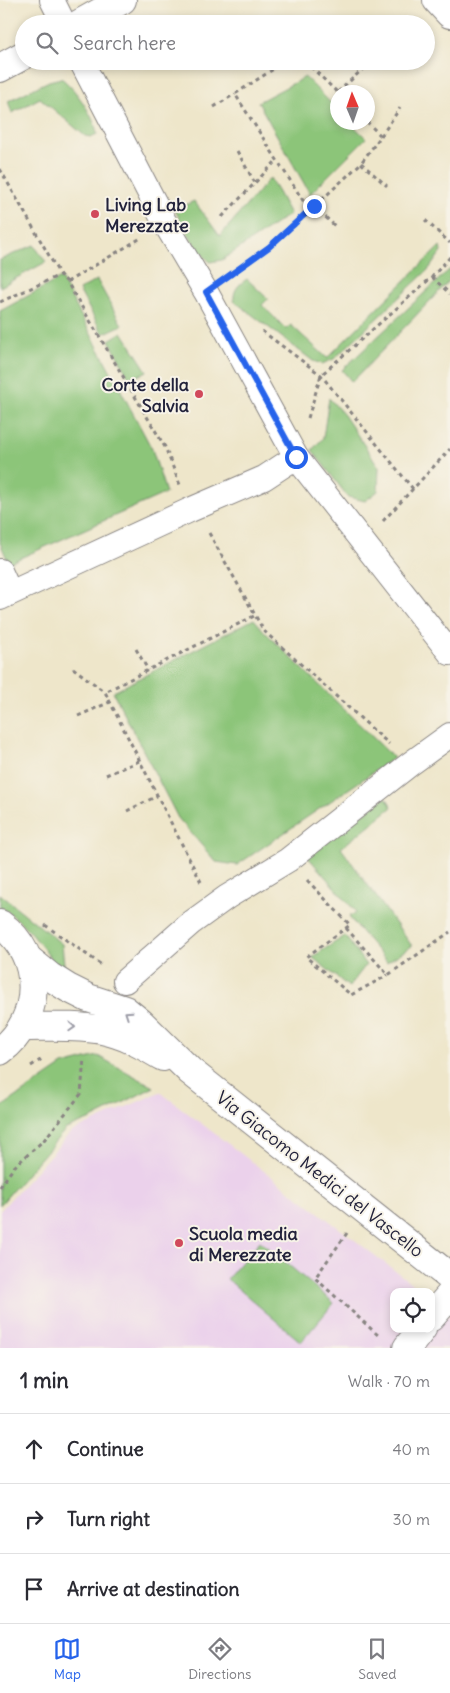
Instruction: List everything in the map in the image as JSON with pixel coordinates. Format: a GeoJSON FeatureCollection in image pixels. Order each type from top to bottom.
{"type":"FeatureCollection","features":[{"type":"Feature","properties":{"kind":"street"},"geometry":{"type":"LineString","coordinates":[[52,0],[60,15]]}},
{"type":"Feature","properties":{"kind":"street"},"geometry":{"type":"LineString","coordinates":[[95,15],[122,0]]}},
{"type":"Feature","properties":{"kind":"street"},"geometry":{"type":"LineString","coordinates":[[437,0],[450,14]]}},
{"type":"Feature","properties":{"kind":"street"},"geometry":{"type":"LineString","coordinates":[[0,68],[15,60]]}},
{"type":"Feature","properties":{"kind":"street"},"geometry":{"type":"LineString","coordinates":[[86,70],[165,223],[206,292],[296,457],[450,653]]}},
{"type":"Feature","properties":{"kind":"street"},"geometry":{"type":"LineString","coordinates":[[0,571],[5,595],[264,478],[296,457]]}},
{"type":"Feature","properties":{"kind":"street"},"geometry":{"type":"LineString","coordinates":[[125,981],[191,923],[227,897],[288,860],[410,764],[450,736]]}},
{"type":"Feature","properties":{"kind":"street"},"geometry":{"type":"LineString","coordinates":[[0,924],[17,939],[28,959],[33,977],[34,992],[30,1012],[23,1027],[16,1037],[0,1051]]}},
{"type":"Feature","properties":{"kind":"street","name":"Via Giacomo Medici del Vascello"},"geometry":{"type":"LineString","coordinates":[[28,959],[48,976],[68,988],[88,998],[125,1010],[142,1023],[190,1071],[450,1277]]}},
{"type":"Feature","properties":{"kind":"street","name":"Via Giacomo Medici del Vascello"},"geometry":{"type":"LineString","coordinates":[[23,1027],[60,1026],[103,1030],[128,1038],[190,1071]]}},
{"type":"Feature","properties":{"kind":"street"},"geometry":{"type":"LineString","coordinates":[[435,1312],[450,1295]]}},
{"type":"Feature","properties":{"kind":"street"},"geometry":{"type":"LineString","coordinates":[[396,1345],[416,1333]]}},
{"type":"Feature","properties":{"kind":"path"},"geometry":{"type":"LineString","coordinates":[[214,107],[272,70]]}},
{"type":"Feature","properties":{"kind":"path"},"geometry":{"type":"LineString","coordinates":[[314,70],[330,85]]}},
{"type":"Feature","properties":{"kind":"path"},"geometry":{"type":"LineString","coordinates":[[346,85],[362,70]]}},
{"type":"Feature","properties":{"kind":"path"},"geometry":{"type":"LineString","coordinates":[[235,94],[309,210]]}},
{"type":"Feature","properties":{"kind":"path"},"geometry":{"type":"LineString","coordinates":[[206,292],[269,247],[360,163],[400,108]]}},
{"type":"Feature","properties":{"kind":"path"},"geometry":{"type":"LineString","coordinates":[[375,130],[381,136]]}},
{"type":"Feature","properties":{"kind":"path"},"geometry":{"type":"LineString","coordinates":[[237,151],[255,184]]}},
{"type":"Feature","properties":{"kind":"path"},"geometry":{"type":"LineString","coordinates":[[222,217],[277,160]]}},
{"type":"Feature","properties":{"kind":"path"},"geometry":{"type":"LineString","coordinates":[[360,163],[387,186]]}},
{"type":"Feature","properties":{"kind":"path"},"geometry":{"type":"LineString","coordinates":[[0,169],[60,274],[67,282],[165,447],[194,508],[264,631],[410,764]]}},
{"type":"Feature","properties":{"kind":"path"},"geometry":{"type":"LineString","coordinates":[[314,206],[336,227]]}},
{"type":"Feature","properties":{"kind":"path"},"geometry":{"type":"LineString","coordinates":[[425,220],[450,243]]}},
{"type":"Feature","properties":{"kind":"path"},"geometry":{"type":"LineString","coordinates":[[67,282],[165,223]]}},
{"type":"Feature","properties":{"kind":"path"},"geometry":{"type":"LineString","coordinates":[[296,457],[321,375],[432,277],[450,257]]}},
{"type":"Feature","properties":{"kind":"path"},"geometry":{"type":"LineString","coordinates":[[0,302],[60,274]]}},
{"type":"Feature","properties":{"kind":"path"},"geometry":{"type":"LineString","coordinates":[[432,277],[450,294]]}},
{"type":"Feature","properties":{"kind":"path"},"geometry":{"type":"LineString","coordinates":[[262,331],[321,375],[413,488]]}},
{"type":"Feature","properties":{"kind":"path"},"geometry":{"type":"LineString","coordinates":[[364,542],[450,449]]}},
{"type":"Feature","properties":{"kind":"path"},"geometry":{"type":"LineString","coordinates":[[446,453],[450,458]]}},
{"type":"Feature","properties":{"kind":"path"},"geometry":{"type":"LineString","coordinates":[[105,692],[254,616]]}},
{"type":"Feature","properties":{"kind":"path"},"geometry":{"type":"LineString","coordinates":[[136,649],[148,670]]}},
{"type":"Feature","properties":{"kind":"path"},"geometry":{"type":"LineString","coordinates":[[74,668],[105,692],[202,885],[227,897]]}},
{"type":"Feature","properties":{"kind":"path"},"geometry":{"type":"LineString","coordinates":[[78,716],[110,702]]}},
{"type":"Feature","properties":{"kind":"path"},"geometry":{"type":"LineString","coordinates":[[106,775],[140,761]]}},
{"type":"Feature","properties":{"kind":"path"},"geometry":{"type":"LineString","coordinates":[[127,811],[157,796]]}},
{"type":"Feature","properties":{"kind":"path"},"geometry":{"type":"LineString","coordinates":[[288,860],[350,925],[306,956],[350,994],[388,974],[450,932]]}},
{"type":"Feature","properties":{"kind":"path"},"geometry":{"type":"LineString","coordinates":[[346,928],[388,974]]}},
{"type":"Feature","properties":{"kind":"path"},"geometry":{"type":"LineString","coordinates":[[0,1187],[14,1168],[44,1140],[81,1094],[84,1055]]}},
{"type":"Feature","properties":{"kind":"path"},"geometry":{"type":"LineString","coordinates":[[345,1236],[315,1278],[396,1345]]}},
{"type":"Feature","properties":{"kind":"shaded area","name":"Scuola media di Merezzate"},"geometry":{"type":"Polygon","coordinates":[[[160,1092],[418,1288],[390,1288],[390,1333],[435,1333],[435,1326],[450,1314],[450,1348],[0,1348],[0,1211],[71,1132],[160,1092]]]}},
{"type":"Feature","properties":{"kind":"green space"},"geometry":{"type":"Polygon","coordinates":[[[305,77],[330,102],[330,130],[358,130],[366,138],[310,194],[258,102],[305,77]]]}},
{"type":"Feature","properties":{"kind":"green space"},"geometry":{"type":"Polygon","coordinates":[[[61,78],[84,103],[97,134],[91,137],[85,136],[40,98],[12,113],[8,101],[49,81],[61,78]]]}},
{"type":"Feature","properties":{"kind":"green space"},"geometry":{"type":"Polygon","coordinates":[[[270,178],[290,214],[222,260],[210,262],[204,257],[186,231],[175,210],[194,201],[220,236],[270,178]]]}},
{"type":"Feature","properties":{"kind":"green space"},"geometry":{"type":"Polygon","coordinates":[[[34,245],[46,262],[0,287],[0,260],[34,245]]]}},
{"type":"Feature","properties":{"kind":"green space"},"geometry":{"type":"Polygon","coordinates":[[[440,246],[441,252],[429,269],[334,359],[322,364],[313,361],[234,301],[234,294],[237,288],[247,279],[268,299],[262,305],[286,329],[291,325],[327,358],[440,246]]]}},
{"type":"Feature","properties":{"kind":"green space"},"geometry":{"type":"Polygon","coordinates":[[[450,269],[450,280],[352,382],[342,370],[450,269]]]}},
{"type":"Feature","properties":{"kind":"green space"},"geometry":{"type":"Polygon","coordinates":[[[61,278],[152,449],[166,493],[9,563],[0,543],[0,311],[61,278]]]}},
{"type":"Feature","properties":{"kind":"green space"},"geometry":{"type":"Polygon","coordinates":[[[97,280],[122,325],[103,334],[79,290],[97,280]]]}},
{"type":"Feature","properties":{"kind":"green space"},"geometry":{"type":"Polygon","coordinates":[[[122,332],[147,371],[130,380],[109,340],[122,332]]]}},
{"type":"Feature","properties":{"kind":"green space"},"geometry":{"type":"Polygon","coordinates":[[[329,398],[344,415],[379,467],[378,491],[365,501],[348,497],[312,450],[323,438],[329,398]]]}},
{"type":"Feature","properties":{"kind":"green space"},"geometry":{"type":"Polygon","coordinates":[[[254,619],[394,758],[237,865],[216,862],[178,818],[113,692],[254,619]]]}},
{"type":"Feature","properties":{"kind":"green space"},"geometry":{"type":"Polygon","coordinates":[[[386,797],[392,807],[341,848],[412,946],[387,962],[349,917],[356,912],[307,856],[386,797]]]}},
{"type":"Feature","properties":{"kind":"green space"},"geometry":{"type":"Polygon","coordinates":[[[0,894],[62,944],[64,964],[60,972],[26,927],[0,907],[0,894]]]}},
{"type":"Feature","properties":{"kind":"green space"},"geometry":{"type":"Polygon","coordinates":[[[345,936],[366,965],[349,987],[312,957],[345,936]]]}},
{"type":"Feature","properties":{"kind":"green space"},"geometry":{"type":"Polygon","coordinates":[[[98,1056],[154,1087],[91,1119],[66,1129],[0,1205],[0,1108],[63,1065],[98,1056]]]}},
{"type":"Feature","properties":{"kind":"green space"},"geometry":{"type":"Polygon","coordinates":[[[260,1241],[334,1303],[301,1342],[227,1279],[260,1241]]]}},
{"type":"Feature","properties":{"kind":"place","name":"Living Lab Merezzate"},"geometry":{"type":"Point","coordinates":[95,214]}},
{"type":"Feature","properties":{"kind":"place","name":"Corte della Salvia"},"geometry":{"type":"Point","coordinates":[199,394]}},
{"type":"Feature","properties":{"kind":"place","name":"Scuola media di Merezzate"},"geometry":{"type":"Point","coordinates":[179,1243]}},
{"type":"Feature","properties":{"kind":"route"},"geometry":{"type":"LineString","coordinates":[[296,457],[206,292],[269,247],[314,206]]}}]}
